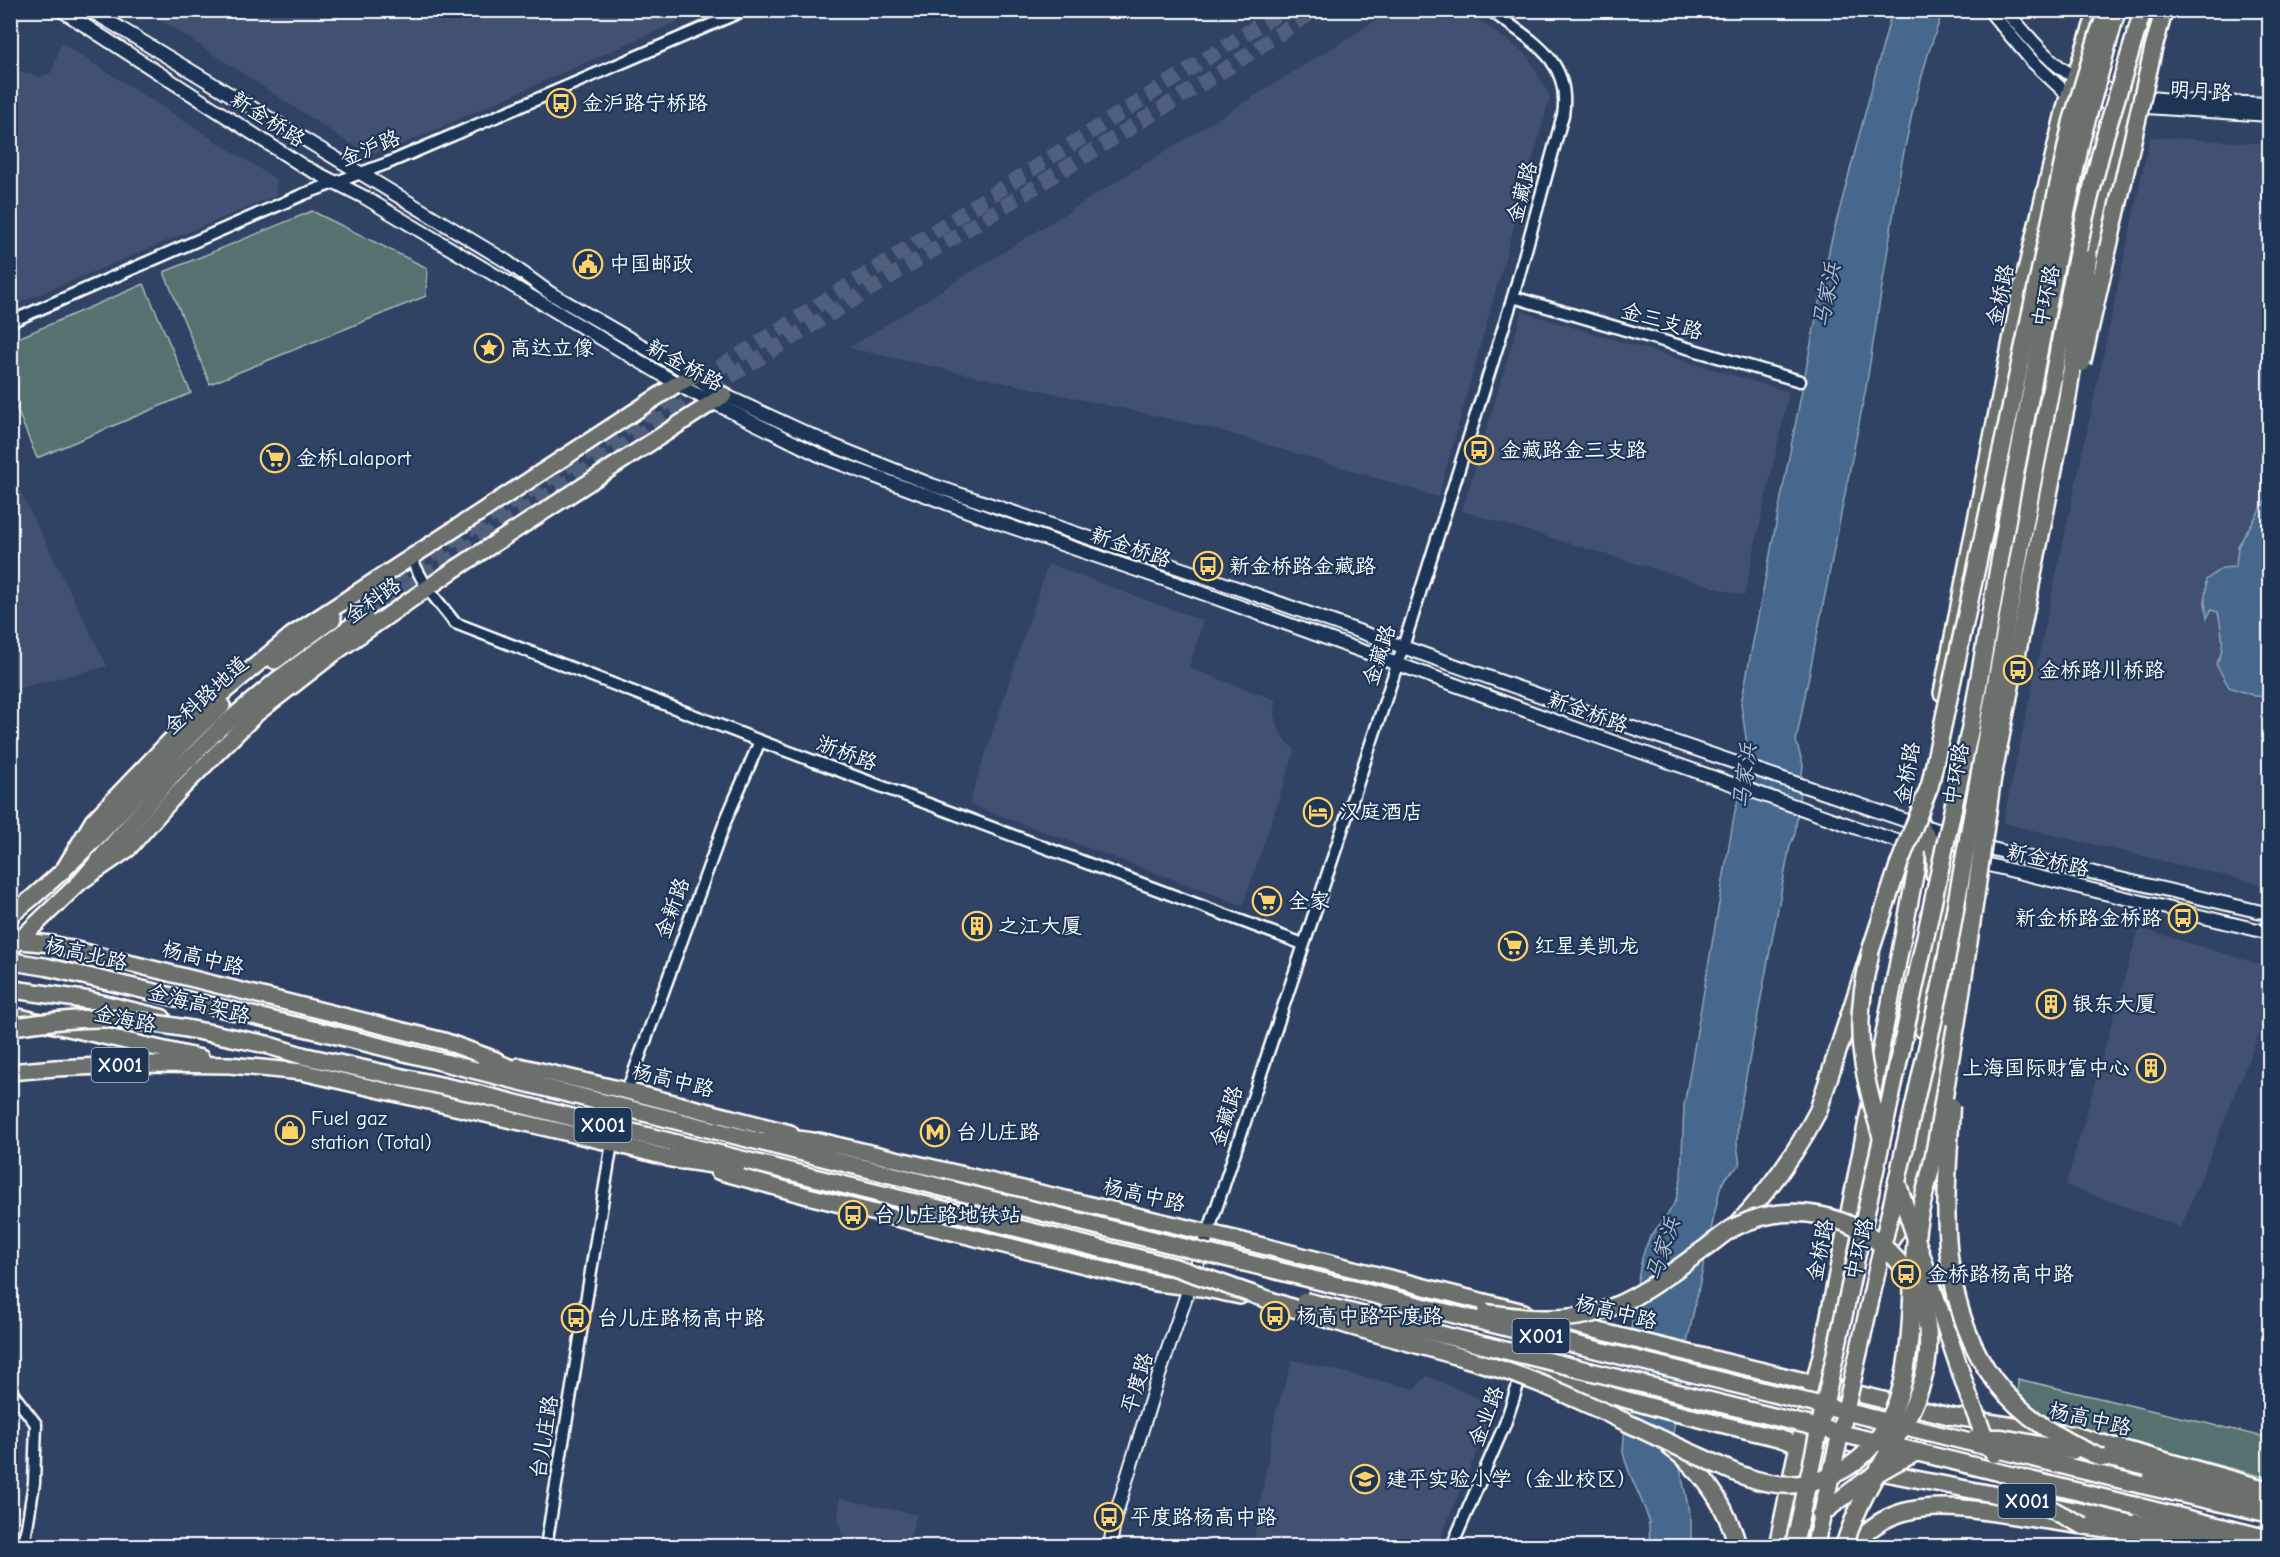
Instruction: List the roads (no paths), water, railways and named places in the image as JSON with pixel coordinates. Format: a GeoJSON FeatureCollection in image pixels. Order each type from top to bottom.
{"type":"FeatureCollection","features":[{"type":"Feature","properties":{"kind":"highway"},"geometry":{"type":"LineString","coordinates":[[1271,1269],[1463,1310],[1514,1317],[1570,1318],[1597,1312],[1643,1292],[1736,1226],[1778,1178],[1801,1144],[1818,1111],[1898,867],[1929,785],[2072,121],[2098,32],[2108,10]]}},
{"type":"Feature","properties":{"kind":"highway","name":"中环路"},"geometry":{"type":"LineString","coordinates":[[1794,1546],[1971,725],[2015,474],[2081,141],[2117,10]]}},
{"type":"Feature","properties":{"kind":"highway","name":"中环路"},"geometry":{"type":"LineString","coordinates":[[1815,1546],[1948,952],[2055,361],[2092,185],[2143,10]]}},
{"type":"Feature","properties":{"kind":"highway"},"geometry":{"type":"LineString","coordinates":[[2067,401],[2085,356],[2164,10]]}},
{"type":"Feature","properties":{"kind":"highway"},"geometry":{"type":"LineString","coordinates":[[1174,1267],[1333,1321],[1506,1371],[1565,1394],[1662,1441],[1746,1476],[1772,1483],[1802,1484],[1831,1476],[1856,1462],[1875,1443],[1889,1420],[1899,1396],[1905,1368],[1917,1228],[1935,1151],[1956,1026],[1992,780],[2067,401],[2088,259],[2092,185]]}},
{"type":"Feature","properties":{"kind":"highway"},"geometry":{"type":"LineString","coordinates":[[1948,952],[1992,780]]}},
{"type":"Feature","properties":{"kind":"highway"},"geometry":{"type":"LineString","coordinates":[[1870,956],[1859,1009],[1862,1066],[1882,1137],[1973,1407],[1995,1455],[2017,1484],[2046,1508],[2084,1526]]}},
{"type":"Feature","properties":{"kind":"highway","name":"杨高北路"},"geometry":{"type":"LineString","coordinates":[[10,959],[327,1033],[506,1079]]}},
{"type":"Feature","properties":{"kind":"highway","name":"金海高架路"},"geometry":{"type":"LineString","coordinates":[[10,989],[87,1000],[270,1045]]}},
{"type":"Feature","properties":{"kind":"highway","name":"X001"},"geometry":{"type":"LineString","coordinates":[[10,1027],[113,1019],[173,1027],[270,1045],[304,1056],[470,1092],[1392,1323],[2270,1539]]}},
{"type":"Feature","properties":{"kind":"highway"},"geometry":{"type":"LineString","coordinates":[[1956,1026],[1948,1191],[1949,1255],[1959,1303],[1970,1336],[1988,1371],[1999,1387],[2019,1408],[2046,1430],[2071,1445],[2102,1458]]}},
{"type":"Feature","properties":{"kind":"highway"},"geometry":{"type":"LineString","coordinates":[[484,1057],[582,1098]]}},
{"type":"Feature","properties":{"kind":"highway","name":"杨高中路"},"geometry":{"type":"LineString","coordinates":[[506,1079],[2119,1480],[2270,1514]]}},
{"type":"Feature","properties":{"kind":"highway"},"geometry":{"type":"LineString","coordinates":[[691,1125],[830,1144]]}},
{"type":"Feature","properties":{"kind":"highway"},"geometry":{"type":"LineString","coordinates":[[669,1158],[845,1185]]}},
{"type":"Feature","properties":{"kind":"highway"},"geometry":{"type":"LineString","coordinates":[[1736,1226],[1763,1217],[1791,1213],[1816,1214],[1852,1224],[1884,1245],[1908,1272],[1922,1300],[1927,1323],[1928,1352],[1923,1378],[1901,1430],[1859,1507],[1844,1546]]}},
{"type":"Feature","properties":{"kind":"highway"},"geometry":{"type":"LineString","coordinates":[[1786,1546],[1814,1519],[1867,1480],[1905,1457],[1937,1444],[1967,1439],[2002,1438],[2039,1443],[2270,1503]]}},
{"type":"Feature","properties":{"kind":"highway"},"geometry":{"type":"LineString","coordinates":[[1662,1441],[1683,1456],[1702,1475],[1719,1500],[1731,1524],[1738,1546]]}},
{"type":"Feature","properties":{"kind":"highway"},"geometry":{"type":"LineString","coordinates":[[1852,1546],[1868,1529],[1887,1518],[1905,1512],[1950,1508],[2215,1546]]}},
{"type":"Feature","properties":{"kind":"main road","name":"金桥路"},"geometry":{"type":"LineString","coordinates":[[1777,1546],[1798,1444],[1814,1384],[1916,870],[1919,825],[1952,639],[2020,296],[2069,96],[2097,10]]}},
{"type":"Feature","properties":{"kind":"main road"},"geometry":{"type":"LineString","coordinates":[[1823,1546],[1886,1248],[1892,1195],[1957,858],[2006,663],[2060,395],[2132,101],[2157,10]]}},
{"type":"Feature","properties":{"kind":"main road","name":"金科路"},"geometry":{"type":"LineString","coordinates":[[63,871],[93,821],[188,722],[292,635],[677,384],[693,376]]}},
{"type":"Feature","properties":{"kind":"main road","name":"金科路"},"geometry":{"type":"LineString","coordinates":[[80,882],[128,849],[179,791],[257,713],[337,651],[427,588],[718,399]]}},
{"type":"Feature","properties":{"kind":"main road","name":"金科路地道"},"geometry":{"type":"LineString","coordinates":[[102,831],[214,712],[287,652],[353,605]]}},
{"type":"Feature","properties":{"kind":"main road","name":"金科路地道"},"geometry":{"type":"LineString","coordinates":[[118,837],[170,778],[221,727],[286,673],[365,616]]}},
{"type":"Feature","properties":{"kind":"main road"},"geometry":{"type":"LineString","coordinates":[[1919,825],[1929,838],[1936,867],[1914,981],[1924,1024]]}},
{"type":"Feature","properties":{"kind":"main road","name":"金科路"},"geometry":{"type":"LineString","coordinates":[[13,915],[63,871],[102,831]]}},
{"type":"Feature","properties":{"kind":"main road","name":"金科路"},"geometry":{"type":"LineString","coordinates":[[13,944],[80,882],[118,837]]}},
{"type":"Feature","properties":{"kind":"main road"},"geometry":{"type":"LineString","coordinates":[[1886,1248],[1908,1207],[1974,862],[1964,837]]}},
{"type":"Feature","properties":{"kind":"main road","name":"杨高中路"},"geometry":{"type":"LineString","coordinates":[[13,944],[63,946],[444,1041],[484,1057],[564,1078],[627,1091],[830,1144],[1208,1233],[1948,1416],[2074,1435],[2270,1490]]}},
{"type":"Feature","properties":{"kind":"main road","name":"金海路"},"geometry":{"type":"LineString","coordinates":[[10,1015],[230,1065]]}},
{"type":"Feature","properties":{"kind":"main road","name":"X001"},"geometry":{"type":"LineString","coordinates":[[10,1072],[152,1064],[230,1065],[302,1072],[611,1150],[669,1158],[808,1196],[1132,1277],[1278,1304],[1525,1364],[1606,1394],[1798,1444],[1885,1473],[2258,1546]]}},
{"type":"Feature","properties":{"kind":"main road"},"geometry":{"type":"LineString","coordinates":[[1840,1457],[1833,1449],[1831,1441],[1835,1389],[1860,1259],[1858,1242],[1848,1217]]}},
{"type":"Feature","properties":{"kind":"main road"},"geometry":{"type":"LineString","coordinates":[[1804,1546],[1822,1452],[1825,1423],[1822,1393],[1814,1384]]}},
{"type":"Feature","properties":{"kind":"street","name":"新金桥路"},"geometry":{"type":"LineString","coordinates":[[61,10],[303,166],[364,196],[677,384],[932,485],[1200,575],[1595,716],[1919,825],[1964,837],[1988,848],[2270,914]]}},
{"type":"Feature","properties":{"kind":"street","name":"新金桥路"},"geometry":{"type":"LineString","coordinates":[[90,10],[506,261],[550,293],[693,376],[718,399],[834,461],[997,522],[1158,577],[1802,809],[1918,848],[2270,933]]}},
{"type":"Feature","properties":{"kind":"street","name":"金沪路"},"geometry":{"type":"LineString","coordinates":[[10,322],[304,194],[359,174],[745,10]]}},
{"type":"Feature","properties":{"kind":"street","name":"金藏路"},"geometry":{"type":"LineString","coordinates":[[1208,1233],[1403,646],[1513,297],[1563,115],[1564,84],[1551,59],[1490,10]]}},
{"type":"Feature","properties":{"kind":"street"},"geometry":{"type":"LineString","coordinates":[[1989,10],[2032,61],[2069,96],[2132,101]]}},
{"type":"Feature","properties":{"kind":"street"},"geometry":{"type":"LineString","coordinates":[[2005,10],[2037,46],[2061,68],[2075,77],[2132,101]]}},
{"type":"Feature","properties":{"kind":"street","name":"明月路"},"geometry":{"type":"LineString","coordinates":[[2132,101],[2270,104]]}},
{"type":"Feature","properties":{"kind":"street","name":"明月路"},"geometry":{"type":"LineString","coordinates":[[2132,101],[2270,115]]}},
{"type":"Feature","properties":{"kind":"street","name":"金三支路"},"geometry":{"type":"LineString","coordinates":[[1513,297],[1800,381]]}},
{"type":"Feature","properties":{"kind":"street","name":"浙桥路"},"geometry":{"type":"LineString","coordinates":[[410,557],[427,588],[455,623],[760,741],[1303,944]]}},
{"type":"Feature","properties":{"kind":"street","name":"金新路"},"geometry":{"type":"LineString","coordinates":[[627,1091],[724,822],[760,741]]}},
{"type":"Feature","properties":{"kind":"street","name":"台儿庄路"},"geometry":{"type":"LineString","coordinates":[[546,1546],[611,1150]]}},
{"type":"Feature","properties":{"kind":"street","name":"平度路"},"geometry":{"type":"LineString","coordinates":[[1110,1546],[1116,1517],[1155,1387],[1208,1233]]}},
{"type":"Feature","properties":{"kind":"street","name":"金业路"},"geometry":{"type":"LineString","coordinates":[[1452,1546],[1505,1424],[1525,1364]]}},
{"type":"Feature","properties":{"kind":"street"},"geometry":{"type":"LineString","coordinates":[[10,1390],[36,1424],[34,1483],[24,1546]]}},
{"type":"Feature","properties":{"kind":"water","name":"马家浜"},"geometry":{"type":"Polygon","coordinates":[[[1892,11],[1943,11],[1913,109],[1901,166],[1866,388],[1796,741],[1803,765],[1795,834],[1790,845],[1738,1119],[1737,1145],[1740,1165],[1726,1177],[1720,1188],[1688,1338],[1673,1434],[1691,1521],[1691,1546],[1650,1546],[1648,1518],[1623,1452],[1633,1304],[1643,1254],[1650,1237],[1676,1200],[1681,1178],[1684,1106],[1735,811],[1744,779],[1747,745],[1741,704],[1830,246],[1892,11]]]}},
{"type":"Feature","properties":{"kind":"water"},"geometry":{"type":"Polygon","coordinates":[[[2269,495],[2270,697],[2255,696],[2229,687],[2216,664],[2222,645],[2218,612],[2211,610],[2207,618],[2205,602],[2206,580],[2222,568],[2236,567],[2238,546],[2269,495]]]}},
{"type":"Feature","properties":{"kind":"tunnel"},"geometry":{"type":"LineString","coordinates":[[353,605],[714,371],[1283,10]]}},
{"type":"Feature","properties":{"kind":"tunnel"},"geometry":{"type":"LineString","coordinates":[[365,616],[698,396],[1235,63],[1315,10]]}},
{"type":"Feature","properties":{"kind":"place","name":"金沪路宁桥路"},"geometry":{"type":"Point","coordinates":[561,103]}},
{"type":"Feature","properties":{"kind":"place","name":"中国邮政"},"geometry":{"type":"Point","coordinates":[588,264]}},
{"type":"Feature","properties":{"kind":"place","name":"高达立像"},"geometry":{"type":"Point","coordinates":[489,348]}},
{"type":"Feature","properties":{"kind":"place","name":"金藏路金三支路"},"geometry":{"type":"Point","coordinates":[1479,450]}},
{"type":"Feature","properties":{"kind":"place","name":"金桥Lalaport"},"geometry":{"type":"Point","coordinates":[275,458]}},
{"type":"Feature","properties":{"kind":"place","name":"新金桥路金藏路"},"geometry":{"type":"Point","coordinates":[1208,566]}},
{"type":"Feature","properties":{"kind":"place","name":"金桥路川桥路"},"geometry":{"type":"Point","coordinates":[2018,670]}},
{"type":"Feature","properties":{"kind":"place","name":"汉庭酒店"},"geometry":{"type":"Point","coordinates":[1318,812]}},
{"type":"Feature","properties":{"kind":"place","name":"全家"},"geometry":{"type":"Point","coordinates":[1267,901]}},
{"type":"Feature","properties":{"kind":"place","name":"新金桥路金桥路"},"geometry":{"type":"Point","coordinates":[2183,918]}},
{"type":"Feature","properties":{"kind":"place","name":"之江大厦"},"geometry":{"type":"Point","coordinates":[977,926]}},
{"type":"Feature","properties":{"kind":"place","name":"红星美凯龙"},"geometry":{"type":"Point","coordinates":[1513,946]}},
{"type":"Feature","properties":{"kind":"place","name":"银东大厦"},"geometry":{"type":"Point","coordinates":[2051,1004]}},
{"type":"Feature","properties":{"kind":"place","name":"上海国际财富中心"},"geometry":{"type":"Point","coordinates":[2151,1068]}},
{"type":"Feature","properties":{"kind":"place","name":"Fuel gaz station (Total)"},"geometry":{"type":"Point","coordinates":[290,1130]}},
{"type":"Feature","properties":{"kind":"place","name":"台儿庄路"},"geometry":{"type":"Point","coordinates":[935,1132]}},
{"type":"Feature","properties":{"kind":"place","name":"台儿庄路地铁站"},"geometry":{"type":"Point","coordinates":[853,1215]}},
{"type":"Feature","properties":{"kind":"place","name":"金桥路杨高中路"},"geometry":{"type":"Point","coordinates":[1906,1274]}},
{"type":"Feature","properties":{"kind":"place","name":"杨高中路平度路"},"geometry":{"type":"Point","coordinates":[1275,1316]}},
{"type":"Feature","properties":{"kind":"place","name":"台儿庄路杨高中路"},"geometry":{"type":"Point","coordinates":[576,1318]}},
{"type":"Feature","properties":{"kind":"place","name":"建平实验小学（金业校区）"},"geometry":{"type":"Point","coordinates":[1365,1479]}},
{"type":"Feature","properties":{"kind":"place","name":"平度路杨高中路"},"geometry":{"type":"Point","coordinates":[1109,1517]}}]}
